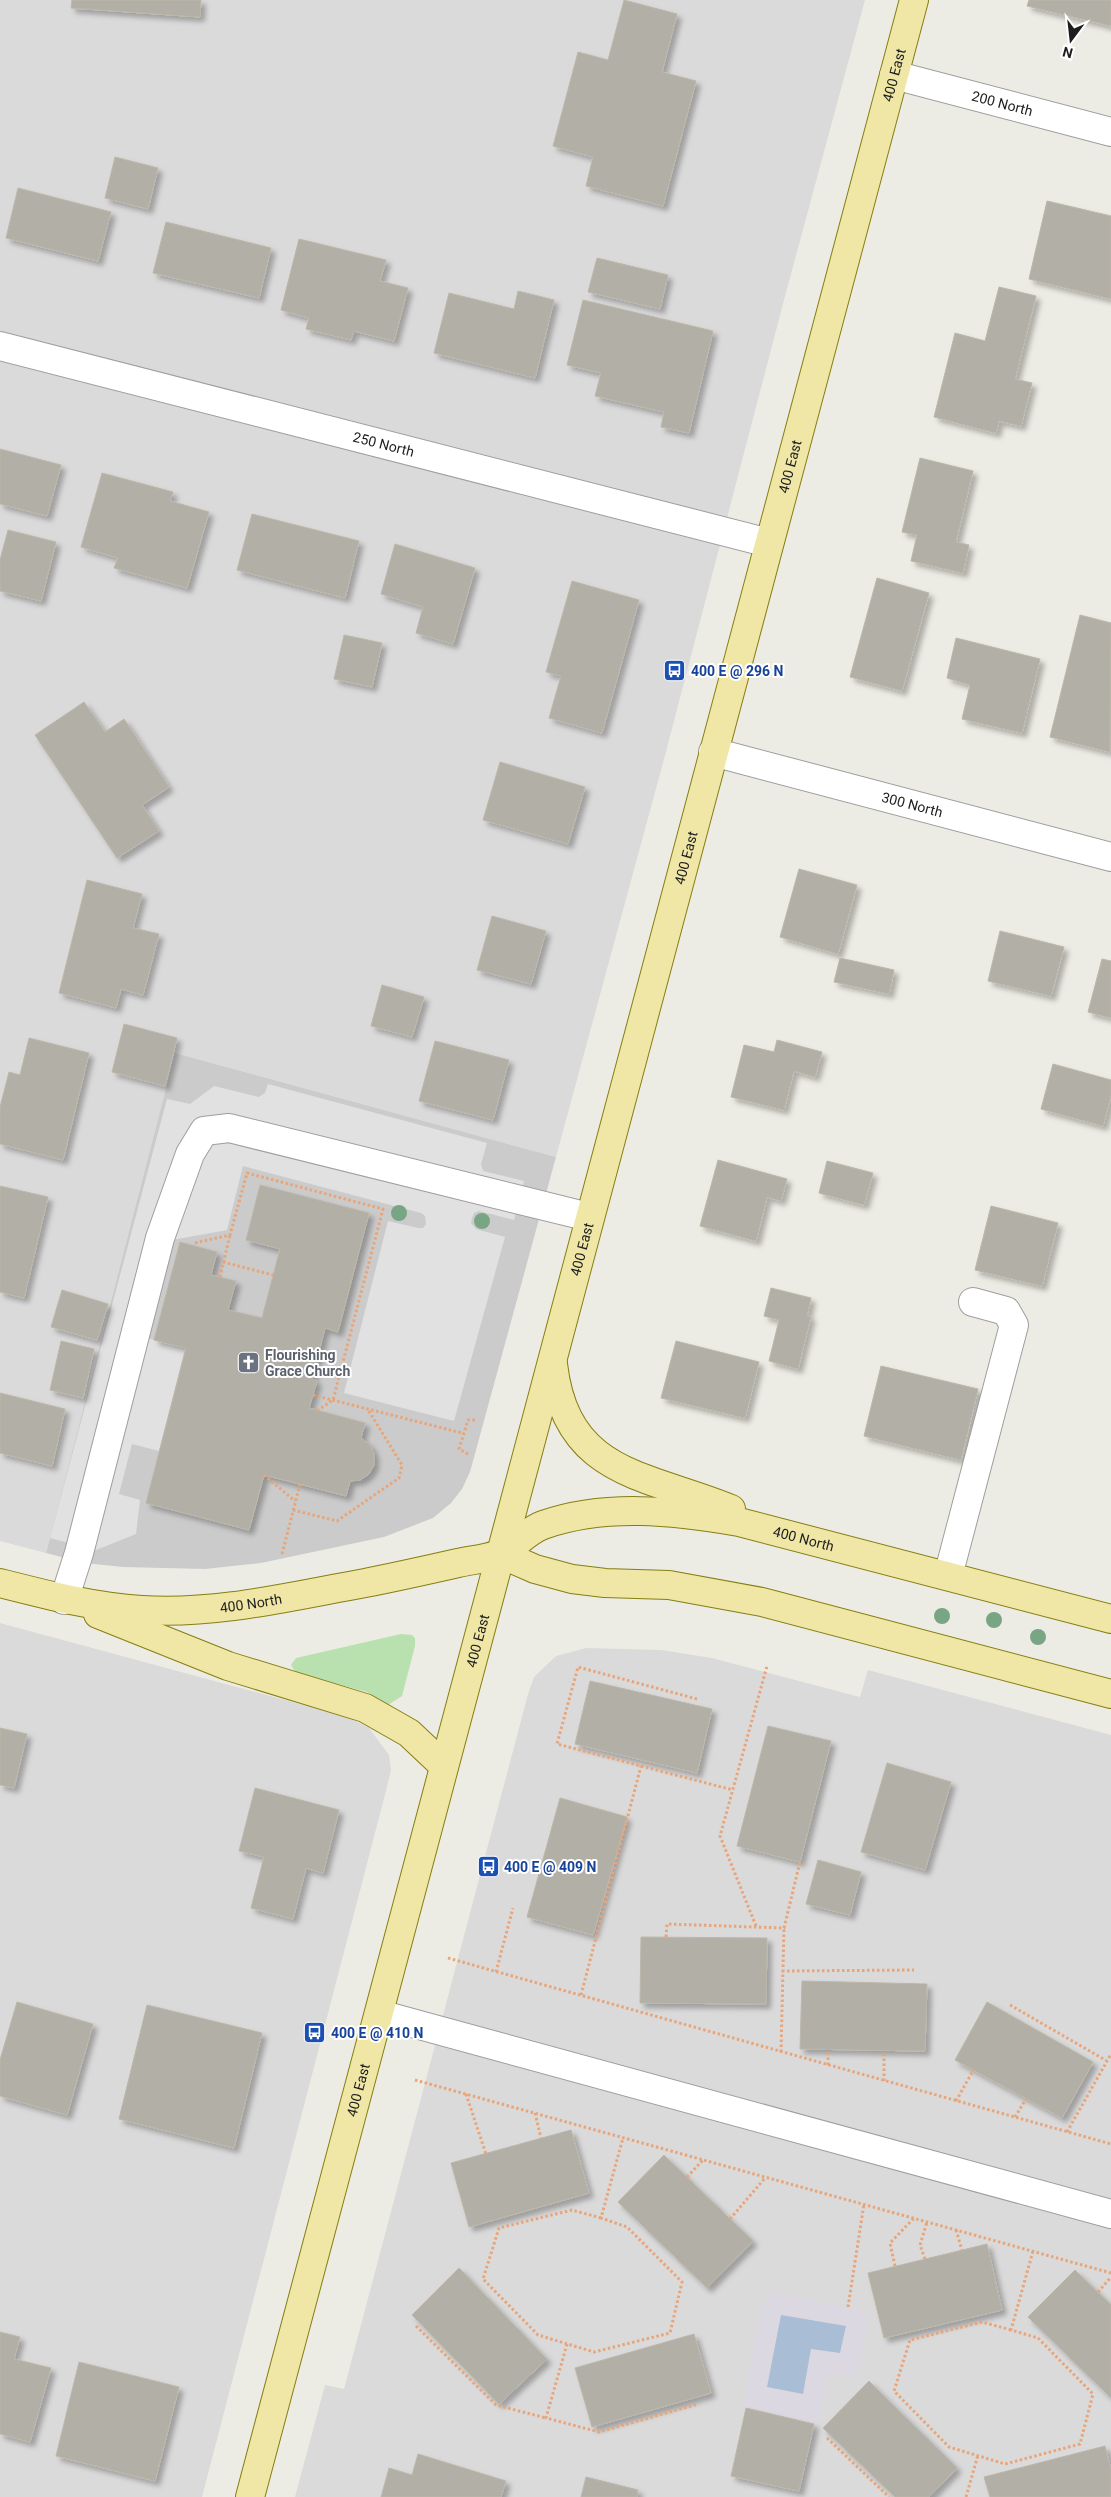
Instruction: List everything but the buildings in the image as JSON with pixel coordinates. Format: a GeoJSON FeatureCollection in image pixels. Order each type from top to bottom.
{"type":"FeatureCollection","features":[{"type":"Feature","properties":{"kind":"main road","name":"400 East"},"geometry":{"type":"LineString","coordinates":[[250,2497],[914,0]]}},
{"type":"Feature","properties":{"kind":"main road"},"geometry":{"type":"LineString","coordinates":[[552,1357],[555,1383],[563,1408],[575,1431],[609,1464],[629,1474],[714,1502],[782,1532]]}},
{"type":"Feature","properties":{"kind":"main road","name":"400 North"},"geometry":{"type":"LineString","coordinates":[[0,1583],[64,1600],[143,1611],[194,1610],[242,1605],[407,1575],[500,1554],[519,1538],[541,1526],[590,1512],[643,1511],[696,1515],[782,1532],[1111,1619]]}},
{"type":"Feature","properties":{"kind":"main road"},"geometry":{"type":"LineString","coordinates":[[500,1554],[535,1569],[572,1579],[605,1583],[669,1585],[762,1602],[1111,1694]]}},
{"type":"Feature","properties":{"kind":"main road"},"geometry":{"type":"LineString","coordinates":[[64,1600],[176,1647],[228,1666],[365,1708],[409,1733],[444,1766]]}},
{"type":"Feature","properties":{"kind":"street","name":"200 North"},"geometry":{"type":"LineString","coordinates":[[894,74],[1111,132]]}},
{"type":"Feature","properties":{"kind":"street","name":"250 North"},"geometry":{"type":"LineString","coordinates":[[0,346],[769,543]]}},
{"type":"Feature","properties":{"kind":"street","name":"300 North"},"geometry":{"type":"LineString","coordinates":[[713,752],[1111,857]]}},
{"type":"Feature","properties":{"kind":"street"},"geometry":{"type":"LineString","coordinates":[[64,1600],[79,1553],[160,1238],[190,1154],[204,1131],[229,1128],[589,1217]]}},
{"type":"Feature","properties":{"kind":"street"},"geometry":{"type":"LineString","coordinates":[[948,1576],[1014,1326],[1006,1311],[972,1302]]}},
{"type":"Feature","properties":{"kind":"street"},"geometry":{"type":"LineString","coordinates":[[379,2014],[1111,2214]]}},
{"type":"Feature","properties":{"kind":"path"},"geometry":{"type":"LineString","coordinates":[[220,1277],[247,1173],[383,1209],[333,1400],[317,1411]]}},
{"type":"Feature","properties":{"kind":"path"},"geometry":{"type":"LineString","coordinates":[[188,1244],[230,1235]]}},
{"type":"Feature","properties":{"kind":"path"},"geometry":{"type":"LineString","coordinates":[[223,1262],[273,1275]]}},
{"type":"Feature","properties":{"kind":"path"},"geometry":{"type":"LineString","coordinates":[[313,1395],[462,1434]]}},
{"type":"Feature","properties":{"kind":"path"},"geometry":{"type":"LineString","coordinates":[[293,1510],[337,1521],[399,1478],[402,1465],[367,1408]]}},
{"type":"Feature","properties":{"kind":"path"},"geometry":{"type":"LineString","coordinates":[[468,1454],[460,1449],[462,1434],[468,1420],[477,1420]]}},
{"type":"Feature","properties":{"kind":"path"},"geometry":{"type":"LineString","coordinates":[[264,1475],[295,1501]]}},
{"type":"Feature","properties":{"kind":"path"},"geometry":{"type":"LineString","coordinates":[[282,1554],[300,1484]]}},
{"type":"Feature","properties":{"kind":"path"},"geometry":{"type":"LineString","coordinates":[[756,1926],[720,1836],[767,1666]]}},
{"type":"Feature","properties":{"kind":"path"},"geometry":{"type":"LineString","coordinates":[[697,1699],[578,1667],[558,1744],[733,1790]]}},
{"type":"Feature","properties":{"kind":"path"},"geometry":{"type":"LineString","coordinates":[[580,1995],[641,1766]]}},
{"type":"Feature","properties":{"kind":"path"},"geometry":{"type":"LineString","coordinates":[[781,2052],[784,1928],[800,1862]]}},
{"type":"Feature","properties":{"kind":"path"},"geometry":{"type":"LineString","coordinates":[[496,1972],[513,1908]]}},
{"type":"Feature","properties":{"kind":"path"},"geometry":{"type":"LineString","coordinates":[[666,1937],[667,1924],[784,1928]]}},
{"type":"Feature","properties":{"kind":"path"},"geometry":{"type":"LineString","coordinates":[[448,1958],[1111,2144]]}},
{"type":"Feature","properties":{"kind":"path"},"geometry":{"type":"LineString","coordinates":[[782,1970],[914,1970]]}},
{"type":"Feature","properties":{"kind":"path"},"geometry":{"type":"LineString","coordinates":[[1010,2005],[1107,2060]]}},
{"type":"Feature","properties":{"kind":"path"},"geometry":{"type":"LineString","coordinates":[[828,2049],[828,2065]]}},
{"type":"Feature","properties":{"kind":"path"},"geometry":{"type":"LineString","coordinates":[[884,2051],[884,2081]]}},
{"type":"Feature","properties":{"kind":"path"},"geometry":{"type":"LineString","coordinates":[[1067,2132],[1111,2054]]}},
{"type":"Feature","properties":{"kind":"path"},"geometry":{"type":"LineString","coordinates":[[956,2101],[974,2069]]}},
{"type":"Feature","properties":{"kind":"path"},"geometry":{"type":"LineString","coordinates":[[415,2080],[1111,2273]]}},
{"type":"Feature","properties":{"kind":"path"},"geometry":{"type":"LineString","coordinates":[[466,2094],[486,2154]]}},
{"type":"Feature","properties":{"kind":"path"},"geometry":{"type":"LineString","coordinates":[[1015,2117],[1026,2099]]}},
{"type":"Feature","properties":{"kind":"path"},"geometry":{"type":"LineString","coordinates":[[535,2114],[541,2138]]}},
{"type":"Feature","properties":{"kind":"path"},"geometry":{"type":"LineString","coordinates":[[601,2218],[623,2138]]}},
{"type":"Feature","properties":{"kind":"path"},"geometry":{"type":"LineString","coordinates":[[687,2177],[702,2160]]}},
{"type":"Feature","properties":{"kind":"path"},"geometry":{"type":"LineString","coordinates":[[730,2218],[766,2177]]}},
{"type":"Feature","properties":{"kind":"path"},"geometry":{"type":"LineString","coordinates":[[848,2307],[864,2204]]}},
{"type":"Feature","properties":{"kind":"path"},"geometry":{"type":"LineString","coordinates":[[572,2210],[601,2218],[627,2227],[682,2282],[670,2333],[594,2352],[538,2335],[483,2279],[499,2228],[572,2210]]}},
{"type":"Feature","properties":{"kind":"path"},"geometry":{"type":"LineString","coordinates":[[895,2266],[890,2243],[914,2218]]}},
{"type":"Feature","properties":{"kind":"path"},"geometry":{"type":"LineString","coordinates":[[925,2259],[920,2245],[927,2222]]}},
{"type":"Feature","properties":{"kind":"path"},"geometry":{"type":"LineString","coordinates":[[956,2230],[962,2250]]}},
{"type":"Feature","properties":{"kind":"path"},"geometry":{"type":"LineString","coordinates":[[1011,2330],[1033,2251]]}},
{"type":"Feature","properties":{"kind":"path"},"geometry":{"type":"LineString","coordinates":[[1098,2292],[1111,2277]]}},
{"type":"Feature","properties":{"kind":"path"},"geometry":{"type":"LineString","coordinates":[[982,2322],[1011,2330],[1038,2338],[1093,2394],[1080,2444],[1005,2464],[949,2447],[894,2391],[910,2340],[982,2322]]}},
{"type":"Feature","properties":{"kind":"path"},"geometry":{"type":"LineString","coordinates":[[416,2326],[496,2405],[599,2432],[698,2404]]}},
{"type":"Feature","properties":{"kind":"path"},"geometry":{"type":"LineString","coordinates":[[546,2418],[567,2344]]}},
{"type":"Feature","properties":{"kind":"path"},"geometry":{"type":"LineString","coordinates":[[827,2438],[889,2497]]}},
{"type":"Feature","properties":{"kind":"path"},"geometry":{"type":"LineString","coordinates":[[966,2497],[978,2455]]}},
{"type":"Feature","properties":{"kind":"shaded area"},"geometry":{"type":"Polygon","coordinates":[[[0,0],[865,0],[784,300],[663,763],[556,1157],[175,1053],[46,1553],[0,1541],[0,0]]]}},
{"type":"Feature","properties":{"kind":"shaded area"},"geometry":{"type":"Polygon","coordinates":[[[175,1053],[556,1157],[470,1472],[462,1489],[451,1503],[433,1518],[384,1537],[261,1563],[205,1569],[123,1567],[84,1563],[46,1553],[175,1053]]]}},
{"type":"Feature","properties":{"kind":"shaded area"},"geometry":{"type":"Polygon","coordinates":[[[268,1084],[487,1143],[481,1164],[483,1171],[524,1181],[514,1220],[479,1211],[474,1213],[472,1218],[471,1223],[476,1229],[505,1237],[454,1421],[344,1393],[388,1221],[423,1228],[426,1224],[425,1216],[421,1213],[243,1166],[227,1230],[172,1240],[147,1338],[185,1349],[159,1451],[132,1444],[119,1494],[140,1500],[136,1534],[96,1550],[50,1538],[167,1099],[190,1104],[214,1086],[259,1097],[265,1093],[268,1084]]]}},
{"type":"Feature","properties":{"kind":"shaded area"},"geometry":{"type":"Polygon","coordinates":[[[0,1623],[348,1717],[369,1728],[389,1755],[391,1770],[387,1787],[202,2497],[0,2497],[0,1623]]]}},
{"type":"Feature","properties":{"kind":"shaded area"},"geometry":{"type":"Polygon","coordinates":[[[586,1648],[661,1650],[712,1658],[860,1697],[868,1670],[1111,1735],[1111,2497],[295,2497],[325,2385],[344,2389],[528,1694],[534,1677],[556,1656],[586,1648]]]}},
{"type":"Feature","properties":{"kind":"shaded area"},"geometry":{"type":"Polygon","coordinates":[[[775,2293],[862,2310],[868,2318],[860,2370],[853,2377],[828,2373],[818,2421],[814,2424],[746,2408],[744,2405],[762,2304],[767,2296],[775,2293]]]}},
{"type":"Feature","properties":{"kind":"green space"},"geometry":{"type":"Polygon","coordinates":[[[401,1634],[412,1635],[415,1638],[415,1646],[402,1696],[388,1705],[367,1692],[296,1673],[291,1665],[296,1658],[401,1634]]]}},
{"type":"Feature","properties":{"kind":"water"},"geometry":{"type":"Polygon","coordinates":[[[781,2315],[846,2326],[840,2353],[811,2349],[803,2394],[767,2387],[781,2315]]]}},
{"type":"Feature","properties":{"kind":"place","name":"400 E @ 296 N"},"geometry":{"type":"Point","coordinates":[675,671]}},
{"type":"Feature","properties":{"kind":"place","name":"Flourishing Grace Church"},"geometry":{"type":"Point","coordinates":[249,1363]}},
{"type":"Feature","properties":{"kind":"place","name":"400 E @ 409 N"},"geometry":{"type":"Point","coordinates":[488,1867]}},
{"type":"Feature","properties":{"kind":"place","name":"400 E @ 410 N"},"geometry":{"type":"Point","coordinates":[315,2033]}}]}
